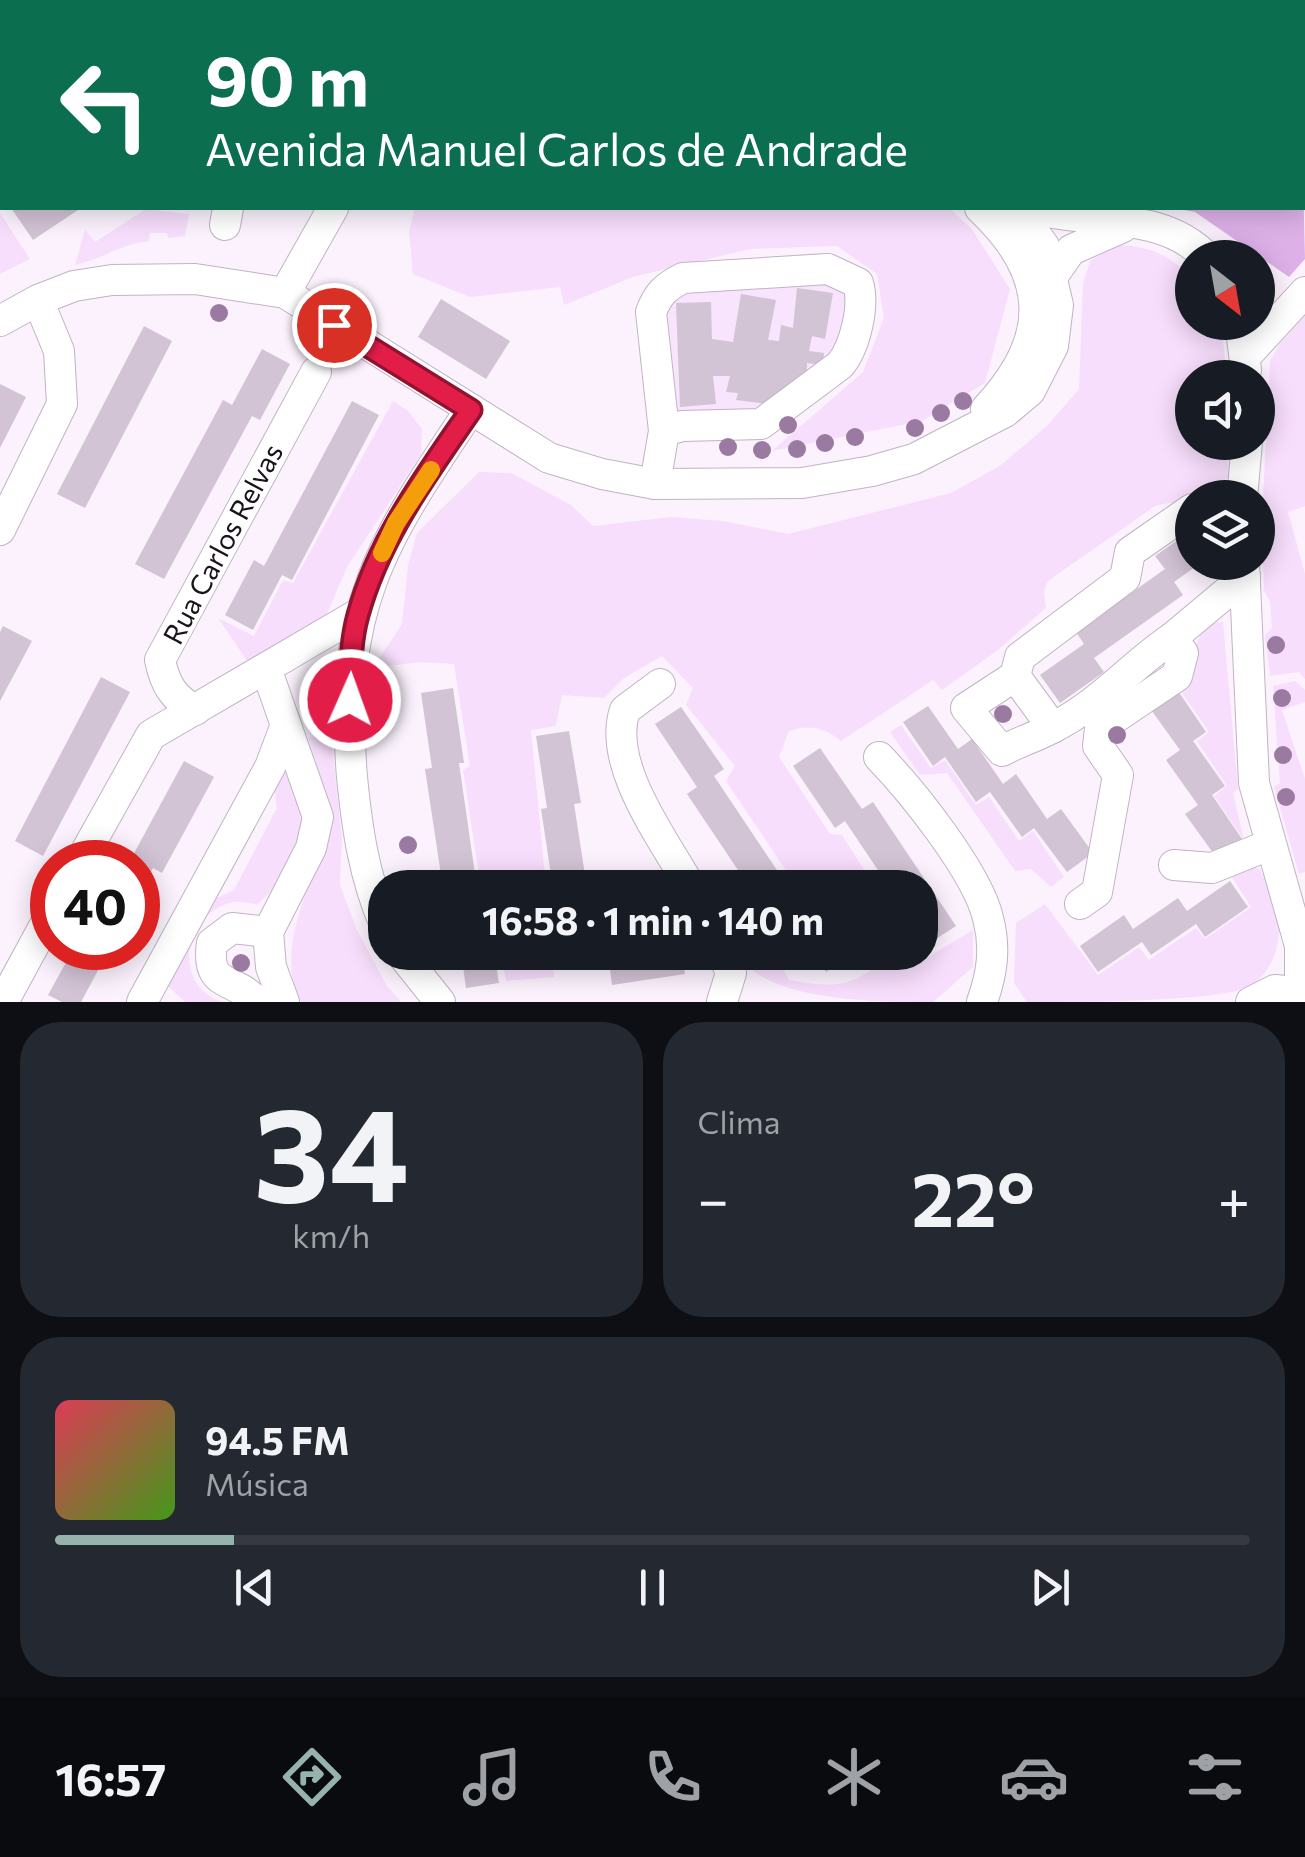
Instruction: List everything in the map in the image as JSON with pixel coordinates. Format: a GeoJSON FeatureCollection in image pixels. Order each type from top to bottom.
{"type":"FeatureCollection","features":[{"type":"Feature","properties":{"kind":"street"},"geometry":{"type":"LineString","coordinates":[[285,294],[332,210]]}},
{"type":"Feature","properties":{"kind":"street"},"geometry":{"type":"LineString","coordinates":[[982,210],[1004,230],[1021,255],[1036,304]]}},
{"type":"Feature","properties":{"kind":"street"},"geometry":{"type":"LineString","coordinates":[[0,321],[74,286],[154,278],[195,279],[285,294],[549,458],[602,474],[656,484],[802,483],[914,459],[1005,412],[1030,391],[1053,346],[1058,306],[1044,246],[1018,210]]}},
{"type":"Feature","properties":{"kind":"street"},"geometry":{"type":"LineString","coordinates":[[1041,210],[1130,224],[1180,235],[1186,240]]}},
{"type":"Feature","properties":{"kind":"street"},"geometry":{"type":"LineString","coordinates":[[960,436],[1000,394],[1027,354],[1036,304],[1052,272],[1081,243],[1130,224]]}},
{"type":"Feature","properties":{"kind":"street"},"geometry":{"type":"LineString","coordinates":[[656,484],[664,431],[651,312],[657,296],[667,286],[683,278],[828,268],[858,283],[862,296],[848,355],[840,365],[761,424],[682,426],[664,431]]}},
{"type":"Feature","properties":{"kind":"street"},"geometry":{"type":"LineString","coordinates":[[1252,360],[1305,292]]}},
{"type":"Feature","properties":{"kind":"street"},"geometry":{"type":"LineString","coordinates":[[0,530],[62,404],[59,351],[38,300]]}},
{"type":"Feature","properties":{"kind":"street","name":"Rua Carlos Relvas"},"geometry":{"type":"LineString","coordinates":[[194,710],[178,701],[164,682],[160,660],[316,372]]}},
{"type":"Feature","properties":{"kind":"street"},"geometry":{"type":"LineString","coordinates":[[368,874],[348,723],[350,657],[358,614],[396,523],[471,410]]}},
{"type":"Feature","properties":{"kind":"street"},"geometry":{"type":"LineString","coordinates":[[1175,521],[1130,552],[1125,578],[1020,656],[1015,676],[966,708],[1002,751],[1053,728],[1115,686],[1135,663],[1172,638],[1233,580]]}},
{"type":"Feature","properties":{"kind":"street"},"geometry":{"type":"LineString","coordinates":[[1244,580],[1254,783],[1300,946],[1302,991],[1275,990],[1250,1002]]}},
{"type":"Feature","properties":{"kind":"street"},"geometry":{"type":"LineString","coordinates":[[92,840],[150,735],[358,614]]}},
{"type":"Feature","properties":{"kind":"street"},"geometry":{"type":"LineString","coordinates":[[1080,904],[1097,892],[1118,775],[1098,746],[1100,728],[1177,676],[1183,653],[1172,638]]}},
{"type":"Feature","properties":{"kind":"street"},"geometry":{"type":"LineString","coordinates":[[267,670],[318,817],[311,848],[268,932],[271,967],[284,1002]]}},
{"type":"Feature","properties":{"kind":"street"},"geometry":{"type":"LineString","coordinates":[[1015,676],[1053,728]]}},
{"type":"Feature","properties":{"kind":"street"},"geometry":{"type":"LineString","coordinates":[[660,684],[625,710],[622,740],[634,785],[681,870]]}},
{"type":"Feature","properties":{"kind":"street"},"geometry":{"type":"LineString","coordinates":[[142,1002],[270,767],[285,727]]}},
{"type":"Feature","properties":{"kind":"street"},"geometry":{"type":"LineString","coordinates":[[878,756],[908,786],[966,874],[988,916],[994,968],[982,1002]]}},
{"type":"Feature","properties":{"kind":"street"},"geometry":{"type":"LineString","coordinates":[[1174,865],[1212,868],[1269,845]]}},
{"type":"Feature","properties":{"kind":"street"},"geometry":{"type":"LineString","coordinates":[[258,1002],[246,991],[220,979],[211,968],[212,943],[232,928],[268,932]]}},
{"type":"Feature","properties":{"kind":"street"},"geometry":{"type":"LineString","coordinates":[[3,1002],[30,952]]}},
{"type":"Feature","properties":{"kind":"street"},"geometry":{"type":"LineString","coordinates":[[414,970],[440,1002]]}},
{"type":"Feature","properties":{"kind":"street"},"geometry":{"type":"LineString","coordinates":[[722,1002],[730,970]]}},
{"type":"Feature","properties":{"kind":"shaded area"},"geometry":{"type":"Polygon","coordinates":[[[144,210],[189,214],[185,236],[168,238],[167,233],[150,233],[149,241],[75,265],[85,230],[95,242],[144,210]]]}},
{"type":"Feature","properties":{"kind":"shaded area"},"geometry":{"type":"Polygon","coordinates":[[[414,210],[951,210],[972,229],[1010,289],[985,383],[922,421],[772,451],[863,372],[884,318],[877,274],[837,246],[750,249],[633,277],[564,305],[560,287],[470,297],[413,274],[409,232],[414,210]]]}},
{"type":"Feature","properties":{"kind":"shaded area"},"geometry":{"type":"Polygon","coordinates":[[[1184,210],[1304,210],[1305,259],[1289,277],[1275,267],[1275,240],[1235,240],[1195,212],[1184,210]]]}},
{"type":"Feature","properties":{"kind":"shaded area"},"geometry":{"type":"Polygon","coordinates":[[[0,213],[30,259],[0,274],[0,213]]]}},
{"type":"Feature","properties":{"kind":"shaded area"},"geometry":{"type":"Polygon","coordinates":[[[1116,245],[1149,250],[1175,263],[1175,340],[1223,340],[1225,360],[1175,360],[1175,460],[1228,460],[1228,478],[1175,480],[1175,503],[1155,506],[1048,581],[1044,591],[1046,608],[998,650],[942,690],[933,680],[841,741],[816,729],[789,731],[779,757],[830,834],[842,835],[864,870],[786,870],[726,781],[735,766],[686,705],[693,688],[662,656],[624,678],[604,698],[562,695],[556,726],[531,730],[544,870],[478,870],[463,770],[470,766],[454,664],[421,662],[373,668],[402,624],[408,565],[417,533],[479,472],[511,473],[571,505],[593,526],[671,517],[723,521],[788,534],[951,493],[1001,465],[1047,426],[1079,389],[1083,284],[1090,261],[1116,245]]]}},
{"type":"Feature","properties":{"kind":"shaded area"},"geometry":{"type":"Polygon","coordinates":[[[816,253],[837,257],[869,278],[857,365],[682,443],[649,421],[647,290],[737,260],[816,253]]]}},
{"type":"Feature","properties":{"kind":"shaded area"},"geometry":{"type":"Polygon","coordinates":[[[1305,316],[1305,506],[1288,512],[1305,574],[1305,679],[1299,672],[1270,676],[1265,635],[1272,628],[1264,580],[1275,580],[1275,480],[1264,480],[1265,460],[1275,460],[1275,360],[1271,360],[1305,316]]]}},
{"type":"Feature","properties":{"kind":"shaded area"},"geometry":{"type":"Polygon","coordinates":[[[393,401],[408,411],[422,429],[421,454],[347,567],[325,619],[248,662],[218,618],[254,636],[283,580],[293,583],[393,401]]]}},
{"type":"Feature","properties":{"kind":"shaded area"},"geometry":{"type":"Polygon","coordinates":[[[1223,622],[1238,789],[1233,793],[1244,840],[1214,796],[1227,786],[1197,741],[1209,732],[1178,687],[1205,624],[1223,622]]]}},
{"type":"Feature","properties":{"kind":"shaded area"},"geometry":{"type":"Polygon","coordinates":[[[1295,681],[1305,690],[1305,702],[1282,710],[1305,779],[1305,872],[1299,874],[1274,787],[1280,783],[1273,686],[1295,681]]]}},
{"type":"Feature","properties":{"kind":"shaded area"},"geometry":{"type":"Polygon","coordinates":[[[901,725],[931,768],[945,760],[976,805],[989,797],[1019,841],[1033,831],[1064,877],[1051,887],[1031,869],[1015,871],[947,773],[920,775],[890,732],[901,725]]]}},
{"type":"Feature","properties":{"kind":"shaded area"},"geometry":{"type":"Polygon","coordinates":[[[331,736],[342,838],[340,885],[368,950],[368,970],[378,970],[401,1002],[299,1002],[292,976],[292,950],[319,849],[325,797],[308,737],[331,736]]]}},
{"type":"Feature","properties":{"kind":"shaded area"},"geometry":{"type":"Polygon","coordinates":[[[287,773],[305,809],[300,849],[276,886],[258,904],[234,902],[217,908],[204,919],[190,949],[190,965],[195,980],[206,993],[222,1002],[185,1002],[168,986],[209,896],[215,899],[234,890],[277,808],[273,779],[287,773]]]}},
{"type":"Feature","properties":{"kind":"shaded area"},"geometry":{"type":"Polygon","coordinates":[[[1254,867],[1260,869],[1273,901],[1279,935],[1270,964],[1250,987],[1207,996],[1027,1002],[1014,983],[1016,923],[1045,904],[1098,975],[1139,947],[1149,960],[1196,928],[1205,939],[1251,907],[1231,876],[1254,867]]]}},
{"type":"Feature","properties":{"kind":"shaded area"},"geometry":{"type":"Polygon","coordinates":[[[973,930],[973,967],[933,1002],[812,994],[788,988],[753,970],[784,970],[789,980],[845,983],[871,970],[938,970],[938,951],[973,930]]]}},
{"type":"Feature","properties":{"kind":"shaded area"},"geometry":{"type":"Polygon","coordinates":[[[504,970],[553,970],[554,977],[506,981],[504,970]]]}},
{"type":"Feature","properties":{"kind":"building"},"geometry":{"type":"Polygon","coordinates":[[[12,210],[78,210],[33,240],[12,210]]]}},
{"type":"Feature","properties":{"kind":"building"},"geometry":{"type":"Polygon","coordinates":[[[797,288],[833,293],[825,339],[812,336],[809,351],[824,353],[823,365],[807,363],[807,375],[767,404],[736,400],[738,393],[726,392],[730,376],[713,376],[716,404],[680,407],[676,303],[711,302],[712,339],[733,342],[741,294],[776,300],[768,340],[779,341],[781,325],[793,328],[797,288]]]}},
{"type":"Feature","properties":{"kind":"building"},"geometry":{"type":"Polygon","coordinates":[[[441,299],[510,341],[486,379],[418,337],[441,299]]]}},
{"type":"Feature","properties":{"kind":"building"},"geometry":{"type":"Polygon","coordinates":[[[144,326],[172,341],[85,508],[57,494],[144,326]]]}},
{"type":"Feature","properties":{"kind":"building"},"geometry":{"type":"Polygon","coordinates":[[[262,349],[290,364],[260,420],[252,416],[164,579],[135,564],[223,400],[232,405],[262,349]]]}},
{"type":"Feature","properties":{"kind":"building"},"geometry":{"type":"Polygon","coordinates":[[[0,384],[26,397],[0,448],[0,384]]]}},
{"type":"Feature","properties":{"kind":"building"},"geometry":{"type":"Polygon","coordinates":[[[352,401],[379,415],[292,580],[282,575],[253,630],[225,615],[254,560],[264,566],[352,401]]]}},
{"type":"Feature","properties":{"kind":"building"},"geometry":{"type":"Polygon","coordinates":[[[1175,542],[1174,582],[1183,595],[1094,658],[1104,672],[1060,703],[1040,675],[1084,644],[1076,632],[1165,569],[1155,556],[1175,542]]]}},
{"type":"Feature","properties":{"kind":"building"},"geometry":{"type":"Polygon","coordinates":[[[3,626],[32,641],[0,701],[0,632],[3,626]]]}},
{"type":"Feature","properties":{"kind":"building"},"geometry":{"type":"Polygon","coordinates":[[[101,677],[130,692],[51,840],[30,840],[30,849],[15,841],[101,677]]]}},
{"type":"Feature","properties":{"kind":"building"},"geometry":{"type":"Polygon","coordinates":[[[453,688],[474,870],[440,870],[425,769],[432,768],[421,693],[453,688]]]}},
{"type":"Feature","properties":{"kind":"building"},"geometry":{"type":"Polygon","coordinates":[[[1176,688],[1206,732],[1193,741],[1225,786],[1212,795],[1242,839],[1216,857],[1185,814],[1198,805],[1166,760],[1180,750],[1149,707],[1176,688]]]}},
{"type":"Feature","properties":{"kind":"building"},"geometry":{"type":"Polygon","coordinates":[[[928,706],[958,749],[972,739],[1003,784],[1016,774],[1047,819],[1061,809],[1093,853],[1067,872],[1034,828],[1022,837],[990,792],[976,802],[945,757],[933,766],[903,722],[928,706]]]}},
{"type":"Feature","properties":{"kind":"building"},"geometry":{"type":"Polygon","coordinates":[[[681,707],[724,769],[714,776],[777,870],[738,870],[687,794],[697,787],[655,724],[681,707]]]}},
{"type":"Feature","properties":{"kind":"building"},"geometry":{"type":"Polygon","coordinates":[[[569,731],[581,803],[574,804],[584,870],[550,870],[541,809],[547,808],[536,736],[569,731]]]}},
{"type":"Feature","properties":{"kind":"building"},"geometry":{"type":"Polygon","coordinates":[[[820,748],[862,809],[873,802],[919,870],[878,870],[845,821],[835,828],[793,766],[820,748]]]}},
{"type":"Feature","properties":{"kind":"building"},"geometry":{"type":"Polygon","coordinates":[[[184,761],[214,777],[162,873],[160,840],[141,840],[184,761]]]}},
{"type":"Feature","properties":{"kind":"building"},"geometry":{"type":"Polygon","coordinates":[[[1230,881],[1248,907],[1205,937],[1196,924],[1151,955],[1142,942],[1098,972],[1080,946],[1124,915],[1133,929],[1178,898],[1187,911],[1230,881]]]}},
{"type":"Feature","properties":{"kind":"building"},"geometry":{"type":"Polygon","coordinates":[[[938,899],[956,926],[938,938],[938,899]]]}},
{"type":"Feature","properties":{"kind":"building"},"geometry":{"type":"Polygon","coordinates":[[[62,970],[98,970],[81,1002],[62,1002],[48,995],[62,970]]]}},
{"type":"Feature","properties":{"kind":"building"},"geometry":{"type":"Polygon","coordinates":[[[464,970],[497,970],[499,983],[466,988],[464,970]]]}},
{"type":"Feature","properties":{"kind":"building"},"geometry":{"type":"Polygon","coordinates":[[[610,970],[684,970],[685,974],[612,985],[610,970]]]}},
{"type":"Feature","properties":{"kind":"slow traffic"},"geometry":{"type":"LineString","coordinates":[[382,553],[396,523],[431,470]]}},
{"type":"Feature","properties":{"kind":"route"},"geometry":{"type":"LineString","coordinates":[[334,325],[471,410],[396,523],[378,562],[358,614],[350,657],[350,700]]}}]}
